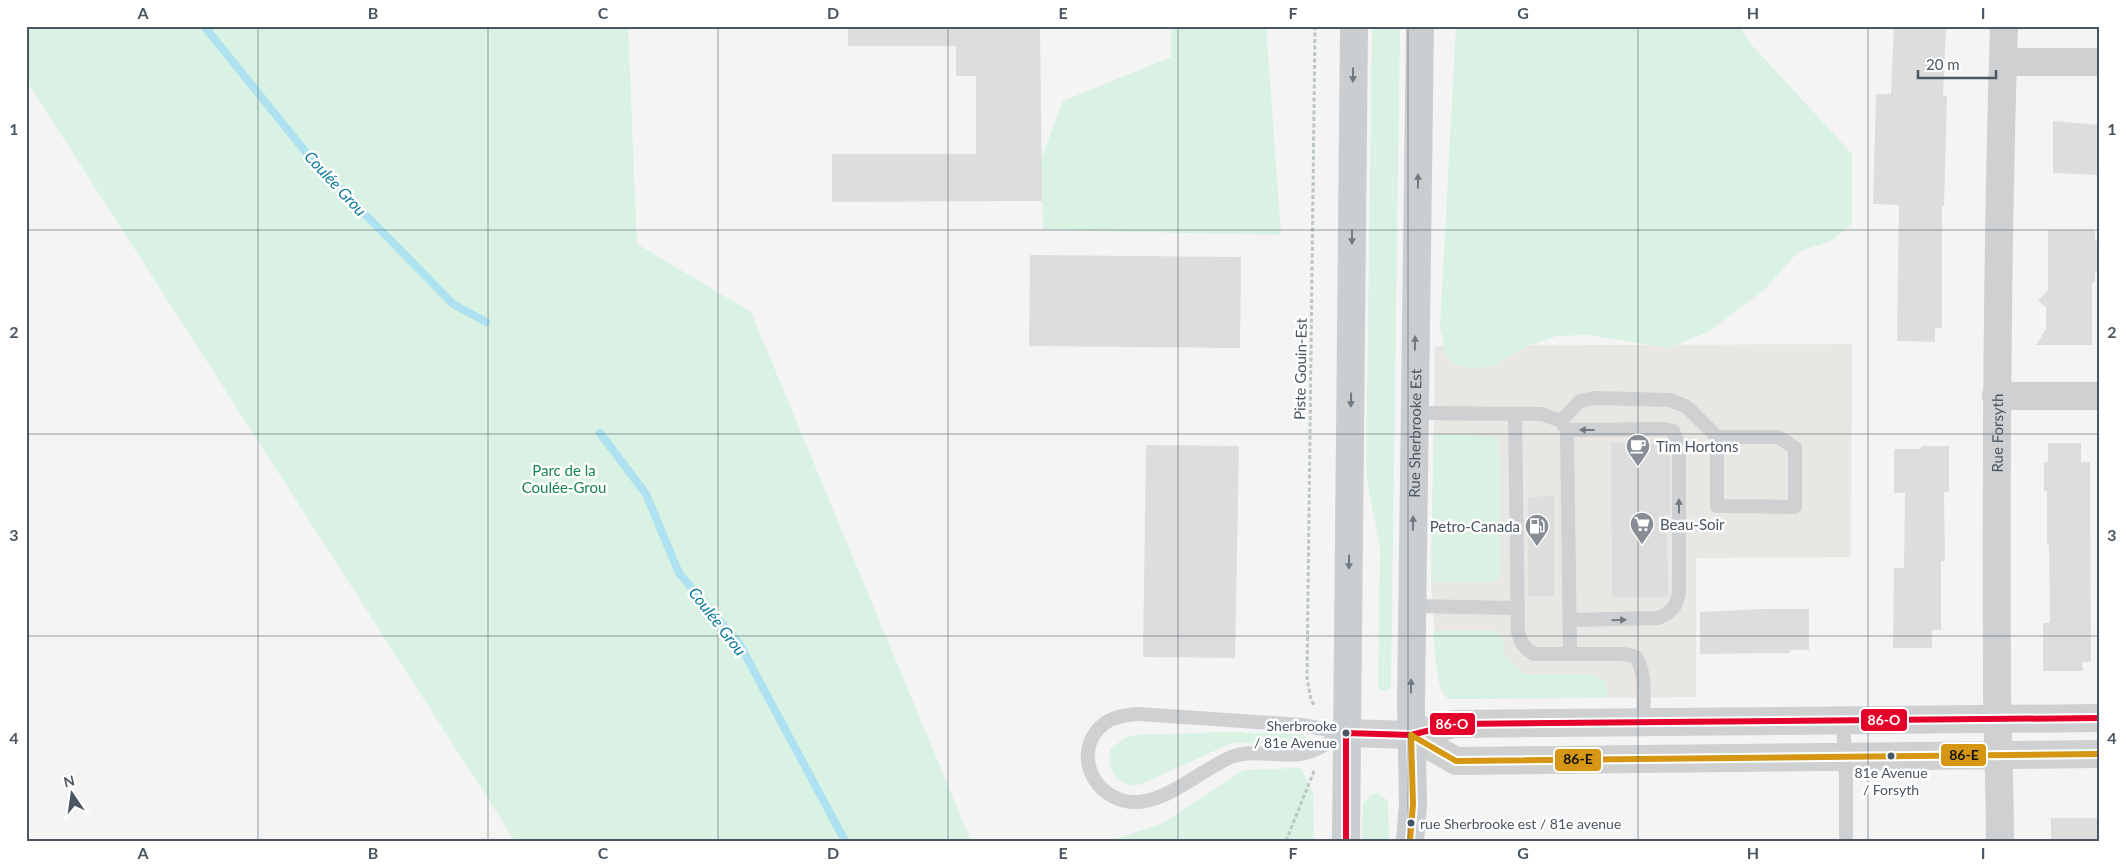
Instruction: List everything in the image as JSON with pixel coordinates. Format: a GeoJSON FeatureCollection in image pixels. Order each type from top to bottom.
{"type":"FeatureCollection","features":[{"type":"Feature","properties":{"kind":"main road"},"geometry":{"type":"LineString","coordinates":[[1346,841],[1354,26]]}},
{"type":"Feature","properties":{"kind":"main road","name":"Rue Sherbrooke Est"},"geometry":{"type":"LineString","coordinates":[[1410,841],[1413,804],[1411,735],[1412,606],[1420,26]]}},
{"type":"Feature","properties":{"kind":"street","name":"Rue Forsyth"},"geometry":{"type":"LineString","coordinates":[[2000,841],[1996,396],[1998,216],[2004,26]]}},
{"type":"Feature","properties":{"kind":"street"},"geometry":{"type":"LineString","coordinates":[[2003,62],[2100,62]]}},
{"type":"Feature","properties":{"kind":"street"},"geometry":{"type":"LineString","coordinates":[[1996,396],[2100,396]]}},
{"type":"Feature","properties":{"kind":"street"},"geometry":{"type":"LineString","coordinates":[[1346,733],[1411,735],[1454,724],[2100,718]]}},
{"type":"Feature","properties":{"kind":"street"},"geometry":{"type":"LineString","coordinates":[[1643,722],[1644,758]]}},
{"type":"Feature","properties":{"kind":"street"},"geometry":{"type":"LineString","coordinates":[[1525,723],[1525,759]]}},
{"type":"Feature","properties":{"kind":"street"},"geometry":{"type":"LineString","coordinates":[[1411,735],[1456,761],[2100,754]]}},
{"type":"Feature","properties":{"kind":"lane"},"geometry":{"type":"LineString","coordinates":[[1570,654],[1564,426],[1580,401],[1594,398],[1670,400],[1687,407],[1717,437],[1778,437],[1795,448],[1795,507],[1717,506],[1717,437]]}},
{"type":"Feature","properties":{"kind":"lane"},"geometry":{"type":"LineString","coordinates":[[1414,413],[1542,414],[1564,426],[1665,429],[1673,431],[1680,448],[1679,591],[1677,605],[1670,614],[1658,618],[1570,620]]}},
{"type":"Feature","properties":{"kind":"lane"},"geometry":{"type":"LineString","coordinates":[[1515,414],[1517,608],[1518,632],[1521,643],[1528,651],[1534,654],[1624,654],[1636,657],[1641,664],[1643,722]]}},
{"type":"Feature","properties":{"kind":"lane"},"geometry":{"type":"LineString","coordinates":[[1412,606],[1517,608]]}},
{"type":"Feature","properties":{"kind":"lane"},"geometry":{"type":"LineString","coordinates":[[1138,714],[1302,724],[1346,733],[1302,754],[1243,754],[1230,757],[1166,794],[1145,801],[1127,802],[1111,796],[1100,788],[1087,760],[1088,746],[1096,733],[1106,723],[1122,716],[1138,714]]}},
{"type":"Feature","properties":{"kind":"lane"},"geometry":{"type":"LineString","coordinates":[[1843,720],[1846,780],[1846,841]]}},
{"type":"Feature","properties":{"kind":"path","name":"Piste Gouin-Est"},"geometry":{"type":"LineString","coordinates":[[1315,26],[1307,678],[1310,700],[1318,709]]}},
{"type":"Feature","properties":{"kind":"path"},"geometry":{"type":"LineString","coordinates":[[1286,841],[1315,768]]}},
{"type":"Feature","properties":{"kind":"shaded area"},"geometry":{"type":"Polygon","coordinates":[[[1852,344],[1851,557],[1696,558],[1696,697],[1448,699],[1441,690],[1438,678],[1431,582],[1435,346],[1852,344]]]}},
{"type":"Feature","properties":{"kind":"green space","name":"Parc de la Coulée-Grou"},"geometry":{"type":"Polygon","coordinates":[[[26,26],[628,26],[637,244],[751,312],[971,841],[515,841],[26,80],[26,26]]]}},
{"type":"Feature","properties":{"kind":"green space"},"geometry":{"type":"Polygon","coordinates":[[[1171,26],[1266,26],[1281,235],[1043,230],[1041,159],[1063,101],[1171,57],[1171,26]]]}},
{"type":"Feature","properties":{"kind":"green space"},"geometry":{"type":"Polygon","coordinates":[[[1372,26],[1400,26],[1391,688],[1384,691],[1379,688],[1378,684],[1380,549],[1366,474],[1372,26]]]}},
{"type":"Feature","properties":{"kind":"green space"},"geometry":{"type":"Polygon","coordinates":[[[1456,26],[1740,26],[1749,42],[1852,154],[1852,224],[1831,241],[1798,252],[1764,290],[1708,332],[1668,348],[1589,335],[1557,336],[1527,346],[1493,366],[1472,369],[1454,364],[1446,355],[1440,328],[1456,26]]]}},
{"type":"Feature","properties":{"kind":"green space"},"geometry":{"type":"Polygon","coordinates":[[[1434,434],[1491,436],[1499,440],[1500,573],[1496,582],[1431,582],[1434,434]]]}},
{"type":"Feature","properties":{"kind":"green space"},"geometry":{"type":"Polygon","coordinates":[[[1433,631],[1496,631],[1503,638],[1505,656],[1524,674],[1595,675],[1605,681],[1608,698],[1448,699],[1443,692],[1438,675],[1433,631]]]}},
{"type":"Feature","properties":{"kind":"green space"},"geometry":{"type":"Polygon","coordinates":[[[1228,732],[1302,734],[1306,738],[1299,744],[1232,743],[1139,785],[1131,785],[1119,780],[1115,776],[1110,764],[1110,750],[1124,738],[1134,735],[1228,732]]]}},
{"type":"Feature","properties":{"kind":"green space"},"geometry":{"type":"Polygon","coordinates":[[[1301,768],[1313,793],[1314,841],[1109,841],[1161,824],[1244,770],[1301,768]]]}},
{"type":"Feature","properties":{"kind":"green space"},"geometry":{"type":"Polygon","coordinates":[[[1378,793],[1388,801],[1389,841],[1362,841],[1363,803],[1372,794],[1378,793]]]}},
{"type":"Feature","properties":{"kind":"building"},"geometry":{"type":"Polygon","coordinates":[[[848,26],[1040,26],[1042,201],[832,202],[832,154],[976,154],[976,76],[956,76],[956,46],[848,46],[848,26]]]}},
{"type":"Feature","properties":{"kind":"building"},"geometry":{"type":"Polygon","coordinates":[[[1894,26],[1946,26],[1943,96],[1947,96],[1944,206],[1942,206],[1942,328],[1935,328],[1935,342],[1897,341],[1899,205],[1873,204],[1876,94],[1891,94],[1894,26]]]}},
{"type":"Feature","properties":{"kind":"building"},"geometry":{"type":"Polygon","coordinates":[[[2053,121],[2100,125],[2100,175],[2053,173],[2053,121]]]}},
{"type":"Feature","properties":{"kind":"building"},"geometry":{"type":"Polygon","coordinates":[[[2048,230],[2095,230],[2095,241],[2100,241],[2100,272],[2095,272],[2095,282],[2092,282],[2092,345],[2036,345],[2046,329],[2046,307],[2038,301],[2048,290],[2048,230]]]}},
{"type":"Feature","properties":{"kind":"building"},"geometry":{"type":"Polygon","coordinates":[[[1030,255],[1241,257],[1240,348],[1029,346],[1030,255]]]}},
{"type":"Feature","properties":{"kind":"building"},"geometry":{"type":"Polygon","coordinates":[[[1668,442],[1670,450],[1670,515],[1667,516],[1668,597],[1612,597],[1611,443],[1668,442]]]}},
{"type":"Feature","properties":{"kind":"building"},"geometry":{"type":"Polygon","coordinates":[[[2048,443],[2081,443],[2081,462],[2090,462],[2091,662],[2082,662],[2083,671],[2043,671],[2043,623],[2050,623],[2047,491],[2044,491],[2044,462],[2048,462],[2048,443]]]}},
{"type":"Feature","properties":{"kind":"building"},"geometry":{"type":"Polygon","coordinates":[[[1146,445],[1239,446],[1235,658],[1143,657],[1146,445]]]}},
{"type":"Feature","properties":{"kind":"building"},"geometry":{"type":"Polygon","coordinates":[[[1921,446],[1949,446],[1949,492],[1944,492],[1945,561],[1941,561],[1941,630],[1932,630],[1932,648],[1893,648],[1894,568],[1904,568],[1905,493],[1894,493],[1894,449],[1921,449],[1921,446]]]}},
{"type":"Feature","properties":{"kind":"building"},"geometry":{"type":"Polygon","coordinates":[[[1554,496],[1554,596],[1528,596],[1528,497],[1554,496]]]}},
{"type":"Feature","properties":{"kind":"building"},"geometry":{"type":"Polygon","coordinates":[[[1809,609],[1809,650],[1790,650],[1790,653],[1700,654],[1700,612],[1809,609]]]}},
{"type":"Feature","properties":{"kind":"building"},"geometry":{"type":"Polygon","coordinates":[[[2051,818],[2100,818],[2100,841],[2051,841],[2051,818]]]}},
{"type":"Feature","properties":{"kind":"waterway","name":"Coulée Grou"},"geometry":{"type":"LineString","coordinates":[[204,26],[313,161],[453,304],[486,322]]}},
{"type":"Feature","properties":{"kind":"waterway","name":"Coulée Grou"},"geometry":{"type":"LineString","coordinates":[[600,433],[646,494],[679,573],[739,643],[845,841]]}},
{"type":"Feature","properties":{"kind":"transit line","name":"86-O"},"geometry":{"type":"LineString","coordinates":[[1346,841],[1346,733],[1411,735],[1454,724],[2100,718]]}},
{"type":"Feature","properties":{"kind":"transit line","name":"86-E"},"geometry":{"type":"LineString","coordinates":[[1411,735],[1456,761],[2100,754]]}},
{"type":"Feature","properties":{"kind":"transit line","name":"86-E"},"geometry":{"type":"LineString","coordinates":[[1410,841],[1413,804],[1411,735]]}},
{"type":"Feature","properties":{"kind":"place","name":"Tim Hortons"},"geometry":{"type":"Point","coordinates":[1638,467]}},
{"type":"Feature","properties":{"kind":"place","name":"Beau-Soir"},"geometry":{"type":"Point","coordinates":[1642,545]}},
{"type":"Feature","properties":{"kind":"place","name":"Petro-Canada"},"geometry":{"type":"Point","coordinates":[1537,547]}},
{"type":"Feature","properties":{"kind":"place","name":"Sherbrooke / 81e Avenue"},"geometry":{"type":"Point","coordinates":[1346,733]}},
{"type":"Feature","properties":{"kind":"place","name":"81e Avenue / Forsyth"},"geometry":{"type":"Point","coordinates":[1891,756]}},
{"type":"Feature","properties":{"kind":"place","name":"rue Sherbrooke est / 81e avenue"},"geometry":{"type":"Point","coordinates":[1411,823]}}]}
